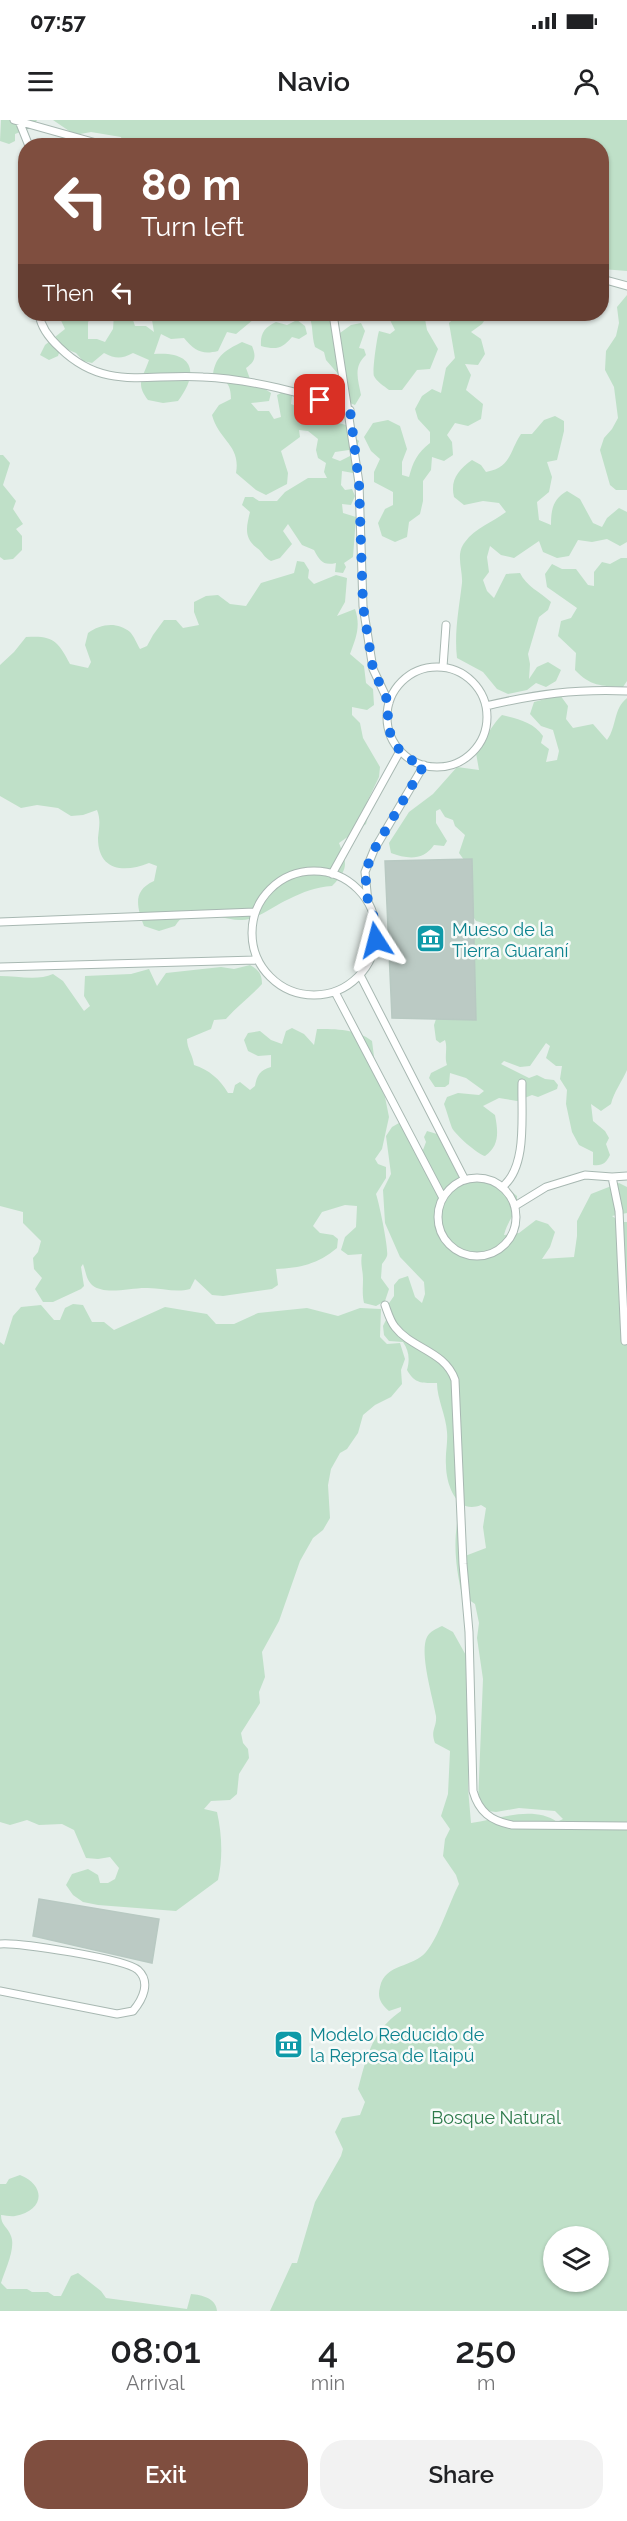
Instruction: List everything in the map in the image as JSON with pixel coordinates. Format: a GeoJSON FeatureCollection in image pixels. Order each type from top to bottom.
{"type":"FeatureCollection","features":[{"type":"Feature","properties":{"kind":"lane"},"geometry":{"type":"LineString","coordinates":[[16,121],[24,138]]}},
{"type":"Feature","properties":{"kind":"lane"},"geometry":{"type":"LineString","coordinates":[[16,121],[78,138]]}},
{"type":"Feature","properties":{"kind":"lane"},"geometry":{"type":"LineString","coordinates":[[609,281],[627,286]]}},
{"type":"Feature","properties":{"kind":"lane"},"geometry":{"type":"LineString","coordinates":[[42,321],[47,336],[69,357],[106,375],[121,379],[202,376],[274,388],[350,410]]}},
{"type":"Feature","properties":{"kind":"lane"},"geometry":{"type":"LineString","coordinates":[[334,321],[350,410],[359,483],[363,606],[373,669],[389,704]]}},
{"type":"Feature","properties":{"kind":"lane"},"geometry":{"type":"LineString","coordinates":[[443,667],[446,625]]}},
{"type":"Feature","properties":{"kind":"lane"},"geometry":{"type":"LineString","coordinates":[[428,667],[443,667],[458,671],[480,692],[486,706],[487,723],[482,739],[471,753],[457,762],[441,767],[424,765],[411,760],[400,751],[387,724],[392,694],[401,681],[413,672],[428,667]]}},
{"type":"Feature","properties":{"kind":"lane"},"geometry":{"type":"LineString","coordinates":[[486,706],[530,695],[580,689],[627,691]]}},
{"type":"Feature","properties":{"kind":"lane"},"geometry":{"type":"LineString","coordinates":[[332,874],[400,751]]}},
{"type":"Feature","properties":{"kind":"lane"},"geometry":{"type":"LineString","coordinates":[[368,902],[353,885],[332,874],[314,871],[295,874],[278,882],[264,896],[255,912],[252,936],[258,960],[268,975],[282,987],[299,994],[317,996],[335,992],[360,975],[371,959],[376,940],[375,920],[368,902],[365,872],[374,850],[424,765]]}},
{"type":"Feature","properties":{"kind":"lane"},"geometry":{"type":"LineString","coordinates":[[0,922],[255,912]]}},
{"type":"Feature","properties":{"kind":"lane"},"geometry":{"type":"LineString","coordinates":[[0,967],[258,960]]}},
{"type":"Feature","properties":{"kind":"lane"},"geometry":{"type":"LineString","coordinates":[[360,975],[465,1180]]}},
{"type":"Feature","properties":{"kind":"lane"},"geometry":{"type":"LineString","coordinates":[[335,992],[443,1198]]}},
{"type":"Feature","properties":{"kind":"lane"},"geometry":{"type":"LineString","coordinates":[[502,1187],[510,1180],[519,1162],[522,1083]]}},
{"type":"Feature","properties":{"kind":"lane"},"geometry":{"type":"LineString","coordinates":[[515,1206],[546,1187],[585,1175],[627,1176]]}},
{"type":"Feature","properties":{"kind":"lane"},"geometry":{"type":"LineString","coordinates":[[612,1177],[619,1211],[625,1341]]}},
{"type":"Feature","properties":{"kind":"lane"},"geometry":{"type":"LineString","coordinates":[[484,1179],[502,1187],[515,1206],[514,1231],[507,1242],[498,1251],[473,1256],[460,1253],[450,1246],[442,1235],[438,1223],[438,1210],[452,1186],[465,1180],[484,1179]]}},
{"type":"Feature","properties":{"kind":"lane"},"geometry":{"type":"LineString","coordinates":[[385,1305],[394,1326],[446,1364],[451,1369],[455,1380],[463,1564],[469,1632],[472,1791],[477,1805],[484,1813],[499,1822],[512,1825],[627,1826]]}},
{"type":"Feature","properties":{"kind":"lane"},"geometry":{"type":"LineString","coordinates":[[0,1944],[129,1964],[138,1970],[144,1979],[146,1988],[133,2011],[117,2014],[0,1991]]}},
{"type":"Feature","properties":{"kind":"green space"},"geometry":{"type":"Polygon","coordinates":[[[1,120],[37,120],[33,127],[15,134],[15,141],[9,144],[0,141],[1,120]]]}},
{"type":"Feature","properties":{"kind":"green space"},"geometry":{"type":"Polygon","coordinates":[[[53,120],[627,120],[627,271],[609,270],[609,138],[121,138],[91,132],[75,135],[53,120]]]}},
{"type":"Feature","properties":{"kind":"green space"},"geometry":{"type":"Polygon","coordinates":[[[627,295],[627,490],[616,490],[610,485],[600,450],[604,438],[618,418],[614,387],[605,370],[606,351],[616,336],[619,323],[617,307],[627,295]]]}},
{"type":"Feature","properties":{"kind":"green space"},"geometry":{"type":"Polygon","coordinates":[[[61,321],[89,321],[88,339],[105,342],[113,329],[114,321],[133,321],[135,326],[146,326],[154,332],[152,321],[252,321],[236,334],[227,332],[218,351],[212,352],[199,351],[184,338],[171,339],[161,334],[154,354],[167,354],[185,360],[190,373],[185,391],[178,401],[163,403],[148,400],[144,394],[141,380],[149,360],[133,353],[119,358],[104,353],[92,363],[83,361],[76,353],[61,347],[58,356],[49,360],[40,355],[45,345],[65,329],[61,321]]]}},
{"type":"Feature","properties":{"kind":"green space"},"geometry":{"type":"Polygon","coordinates":[[[298,321],[305,326],[307,334],[299,339],[292,337],[278,348],[261,346],[262,334],[269,326],[276,322],[287,325],[298,321]]]}},
{"type":"Feature","properties":{"kind":"green space"},"geometry":{"type":"Polygon","coordinates":[[[332,321],[333,327],[340,333],[351,325],[361,323],[365,331],[359,348],[364,349],[366,355],[359,364],[358,378],[361,395],[355,405],[340,399],[332,391],[339,375],[326,360],[324,352],[315,347],[311,322],[332,321]]]}},
{"type":"Feature","properties":{"kind":"green space"},"geometry":{"type":"Polygon","coordinates":[[[390,321],[425,321],[427,330],[438,349],[430,369],[417,370],[402,390],[389,390],[374,376],[379,331],[390,334],[395,330],[390,321]]]}},
{"type":"Feature","properties":{"kind":"green space"},"geometry":{"type":"Polygon","coordinates":[[[451,321],[484,321],[471,332],[481,339],[485,354],[478,365],[465,364],[471,375],[466,390],[483,404],[481,419],[468,426],[455,423],[447,435],[452,442],[453,455],[444,461],[432,457],[431,470],[423,481],[423,501],[420,514],[409,522],[407,537],[395,542],[382,536],[378,523],[385,509],[393,505],[393,492],[374,482],[374,472],[380,459],[371,451],[364,437],[373,423],[388,420],[400,426],[407,449],[402,462],[402,475],[409,477],[416,458],[430,443],[430,432],[418,419],[415,409],[422,396],[432,389],[441,393],[446,368],[455,358],[449,323],[451,321]]]}},
{"type":"Feature","properties":{"kind":"green space"},"geometry":{"type":"Polygon","coordinates":[[[242,342],[252,346],[254,353],[252,363],[246,368],[250,379],[271,393],[269,401],[251,403],[258,411],[269,411],[274,419],[281,417],[277,395],[283,392],[292,396],[291,404],[296,406],[302,397],[310,400],[313,407],[307,412],[314,417],[330,416],[335,422],[353,427],[354,437],[359,441],[356,449],[335,452],[332,458],[340,461],[350,456],[359,462],[353,473],[342,471],[341,485],[345,490],[352,489],[355,496],[351,505],[342,504],[343,513],[356,517],[353,557],[344,563],[346,567],[343,573],[335,572],[336,563],[325,563],[320,560],[314,550],[302,545],[288,524],[283,531],[292,544],[280,558],[271,561],[248,536],[250,512],[242,505],[245,497],[253,497],[259,501],[277,501],[285,492],[308,478],[327,478],[324,472],[326,463],[318,458],[316,450],[318,439],[308,431],[299,430],[300,437],[281,451],[288,473],[287,484],[266,495],[256,490],[236,473],[235,456],[212,415],[219,405],[231,399],[230,390],[224,381],[213,374],[219,358],[242,342]]]}},
{"type":"Feature","properties":{"kind":"green space"},"geometry":{"type":"Polygon","coordinates":[[[555,416],[564,421],[564,431],[557,460],[547,462],[552,477],[549,492],[537,502],[539,520],[551,525],[554,505],[567,491],[580,499],[593,523],[602,527],[607,518],[619,508],[627,512],[627,542],[620,546],[607,539],[592,542],[578,540],[569,556],[557,558],[543,552],[539,541],[514,558],[501,555],[490,546],[487,557],[489,572],[483,580],[487,591],[494,598],[506,574],[520,573],[530,585],[551,602],[548,610],[539,617],[528,654],[529,679],[537,667],[548,662],[561,670],[556,681],[546,687],[536,683],[527,690],[508,694],[497,689],[483,672],[457,658],[456,639],[462,583],[460,552],[469,537],[506,512],[499,503],[483,501],[464,505],[454,497],[453,485],[459,472],[472,460],[481,465],[486,472],[500,467],[505,463],[521,434],[532,434],[544,420],[555,416]]]}},
{"type":"Feature","properties":{"kind":"green space"},"geometry":{"type":"Polygon","coordinates":[[[0,455],[3,455],[10,463],[3,485],[16,501],[13,509],[23,524],[16,529],[22,536],[22,550],[13,559],[4,560],[0,557],[0,455]]]}},
{"type":"Feature","properties":{"kind":"green space"},"geometry":{"type":"Polygon","coordinates":[[[621,558],[627,558],[627,681],[623,687],[596,684],[575,670],[576,653],[558,636],[561,621],[571,618],[577,608],[547,587],[545,574],[552,564],[562,569],[576,569],[588,585],[594,586],[594,572],[602,562],[610,564],[621,558]]]}},
{"type":"Feature","properties":{"kind":"green space"},"geometry":{"type":"Polygon","coordinates":[[[297,561],[304,562],[309,570],[308,578],[314,584],[336,575],[347,578],[345,602],[337,616],[355,609],[357,615],[357,632],[350,654],[364,666],[366,683],[373,689],[374,705],[367,710],[352,707],[352,715],[360,723],[363,738],[380,767],[379,777],[367,802],[369,812],[366,824],[339,843],[345,866],[332,886],[305,892],[249,919],[233,919],[197,912],[182,918],[175,926],[159,931],[144,926],[138,906],[139,895],[147,885],[154,881],[157,866],[149,863],[122,868],[108,863],[102,857],[99,849],[97,810],[71,816],[58,808],[37,805],[21,808],[0,796],[0,665],[26,637],[43,637],[58,645],[70,664],[88,668],[91,662],[85,645],[88,633],[93,630],[109,625],[120,626],[130,632],[140,649],[147,646],[164,620],[176,620],[183,628],[199,625],[194,612],[194,602],[206,596],[218,595],[230,604],[246,606],[261,583],[294,573],[297,561]]]}},
{"type":"Feature","properties":{"kind":"green space"},"geometry":{"type":"Polygon","coordinates":[[[560,695],[568,706],[566,719],[573,728],[593,724],[607,740],[619,707],[627,698],[627,1070],[611,1104],[601,1111],[591,1104],[593,1121],[605,1131],[609,1138],[606,1144],[610,1155],[606,1162],[599,1165],[593,1165],[593,1152],[579,1145],[572,1132],[566,1104],[567,1090],[560,1079],[562,1066],[556,1066],[546,1058],[550,1046],[546,1043],[530,1066],[520,1067],[504,1061],[501,1064],[529,1078],[537,1075],[554,1080],[558,1085],[557,1089],[538,1097],[532,1095],[517,1101],[499,1098],[483,1106],[495,1115],[496,1121],[497,1138],[490,1152],[485,1156],[477,1152],[452,1128],[444,1104],[447,1097],[458,1093],[479,1095],[484,1091],[466,1078],[450,1073],[449,1084],[445,1087],[435,1087],[429,1078],[431,1073],[447,1065],[445,1040],[440,1043],[436,1040],[434,1025],[437,1016],[471,960],[480,953],[472,949],[471,939],[476,934],[482,940],[489,936],[487,924],[476,921],[465,905],[467,864],[459,853],[465,835],[455,826],[453,820],[445,817],[440,809],[436,811],[436,823],[447,841],[444,846],[434,845],[420,856],[403,857],[391,853],[389,843],[409,812],[433,794],[457,767],[479,770],[476,753],[502,715],[535,727],[543,736],[541,743],[549,749],[546,762],[557,760],[559,751],[553,730],[541,726],[530,714],[534,702],[560,695]]]}},
{"type":"Feature","properties":{"kind":"green space"},"geometry":{"type":"Polygon","coordinates":[[[250,965],[259,973],[262,984],[226,1019],[214,1020],[211,1029],[187,1039],[194,1065],[214,1076],[228,1093],[233,1093],[235,1085],[240,1082],[250,1090],[255,1086],[260,1074],[271,1067],[271,1055],[258,1056],[248,1051],[244,1040],[248,1033],[260,1031],[271,1040],[282,1044],[286,1031],[292,1028],[304,1034],[314,1045],[317,1029],[339,1030],[360,1034],[372,1041],[377,1080],[385,1097],[389,1117],[382,1149],[375,1159],[378,1164],[386,1167],[386,1178],[376,1194],[387,1252],[387,1257],[382,1264],[381,1278],[389,1289],[385,1301],[376,1306],[364,1303],[362,1254],[348,1255],[341,1250],[345,1237],[356,1227],[357,1206],[345,1205],[322,1212],[313,1226],[320,1233],[333,1235],[338,1239],[337,1248],[323,1258],[308,1264],[276,1269],[278,1285],[272,1289],[223,1296],[212,1295],[195,1279],[190,1289],[185,1290],[142,1288],[104,1290],[90,1283],[83,1264],[81,1267],[84,1286],[81,1289],[53,1302],[43,1302],[35,1289],[42,1278],[34,1269],[33,1258],[38,1252],[41,1241],[23,1223],[23,1212],[0,1206],[0,976],[34,978],[53,974],[63,981],[84,1011],[90,1006],[84,996],[85,976],[131,974],[149,969],[157,986],[166,973],[221,967],[234,969],[250,965]]]}},
{"type":"Feature","properties":{"kind":"green space","name":"Bosque Natural"},"geometry":{"type":"Polygon","coordinates":[[[399,1123],[423,1150],[427,1131],[437,1134],[461,1181],[490,1181],[517,1196],[516,1208],[504,1235],[519,1233],[536,1220],[548,1224],[555,1232],[550,1247],[542,1259],[574,1257],[577,1221],[591,1194],[619,1183],[627,1187],[627,1213],[612,1216],[621,1222],[627,1222],[627,2311],[270,2311],[292,2263],[297,2263],[315,2202],[341,2156],[343,2149],[335,2132],[342,2118],[360,2115],[365,2102],[358,2089],[372,2046],[383,2027],[401,2011],[401,2007],[389,2011],[379,1998],[383,1979],[393,1970],[414,1961],[426,1952],[459,1884],[456,1875],[443,1856],[445,1839],[450,1829],[441,1816],[448,1794],[450,1751],[435,1743],[434,1739],[436,1716],[427,1676],[425,1654],[425,1644],[431,1632],[442,1626],[453,1632],[468,1659],[468,1788],[471,1823],[527,1814],[538,1814],[557,1822],[563,1819],[555,1811],[519,1808],[496,1812],[481,1810],[478,1803],[483,1679],[477,1638],[479,1623],[475,1604],[462,1595],[455,1547],[458,1517],[464,1517],[465,1556],[486,1548],[483,1527],[486,1508],[481,1505],[465,1506],[459,1502],[451,1489],[446,1461],[446,1426],[437,1383],[423,1383],[413,1378],[407,1370],[408,1355],[403,1342],[389,1341],[384,1335],[383,1326],[387,1318],[387,1306],[394,1296],[394,1285],[399,1279],[408,1276],[415,1297],[422,1303],[425,1294],[424,1282],[400,1257],[385,1223],[383,1190],[391,1174],[386,1136],[392,1127],[399,1123]]]}},
{"type":"Feature","properties":{"kind":"green space"},"geometry":{"type":"Polygon","coordinates":[[[73,1304],[83,1305],[92,1322],[104,1322],[114,1330],[165,1307],[207,1314],[216,1324],[234,1324],[258,1313],[307,1308],[338,1316],[360,1308],[381,1309],[380,1337],[387,1344],[400,1343],[405,1359],[401,1370],[402,1384],[391,1397],[375,1405],[363,1415],[358,1433],[347,1449],[340,1453],[331,1469],[328,1485],[330,1518],[323,1530],[313,1538],[300,1561],[279,1621],[262,1652],[265,1677],[259,1692],[260,1703],[241,1733],[249,1758],[239,1774],[237,1794],[230,1800],[211,1801],[204,1809],[217,1812],[219,1820],[221,1855],[218,1880],[176,1911],[83,1902],[73,1895],[66,1885],[72,1874],[88,1869],[98,1875],[100,1883],[108,1883],[115,1879],[119,1868],[110,1857],[86,1858],[74,1830],[62,1824],[39,1825],[27,1820],[10,1825],[0,1822],[0,1342],[4,1345],[13,1316],[21,1307],[41,1305],[54,1320],[60,1320],[65,1308],[73,1304]]]}},
{"type":"Feature","properties":{"kind":"green space"},"geometry":{"type":"Polygon","coordinates":[[[20,2175],[35,2185],[38,2198],[32,2209],[25,2213],[13,2216],[1,2215],[2,2222],[10,2233],[12,2241],[11,2253],[1,2283],[7,2289],[27,2289],[32,2292],[48,2292],[54,2296],[61,2296],[71,2276],[78,2273],[101,2291],[106,2298],[187,2309],[191,2294],[195,2294],[211,2300],[217,2311],[0,2311],[0,2184],[6,2184],[9,2179],[20,2175]]]}},
{"type":"Feature","properties":{"kind":"building","name":"Mueso de la Tierra Guaraní"},"geometry":{"type":"Polygon","coordinates":[[[472,859],[476,1020],[392,1018],[385,861],[472,859]]]}},
{"type":"Feature","properties":{"kind":"building"},"geometry":{"type":"Polygon","coordinates":[[[39,1899],[159,1919],[152,1963],[33,1936],[39,1899]]]}},
{"type":"Feature","properties":{"kind":"place","name":"Mueso de la Tierra Guaraní"},"geometry":{"type":"Point","coordinates":[431,939]}},
{"type":"Feature","properties":{"kind":"place","name":"Modelo Reducido de la Represa de Itaipú"},"geometry":{"type":"Point","coordinates":[289,2044]}},
{"type":"Feature","properties":{"kind":"route"},"geometry":{"type":"LineString","coordinates":[[320,400],[350,410],[359,483],[363,606],[373,669],[389,704],[387,724],[392,738],[400,751],[411,760],[424,765],[374,850],[365,872],[368,902],[375,920],[376,940]]}}]}
